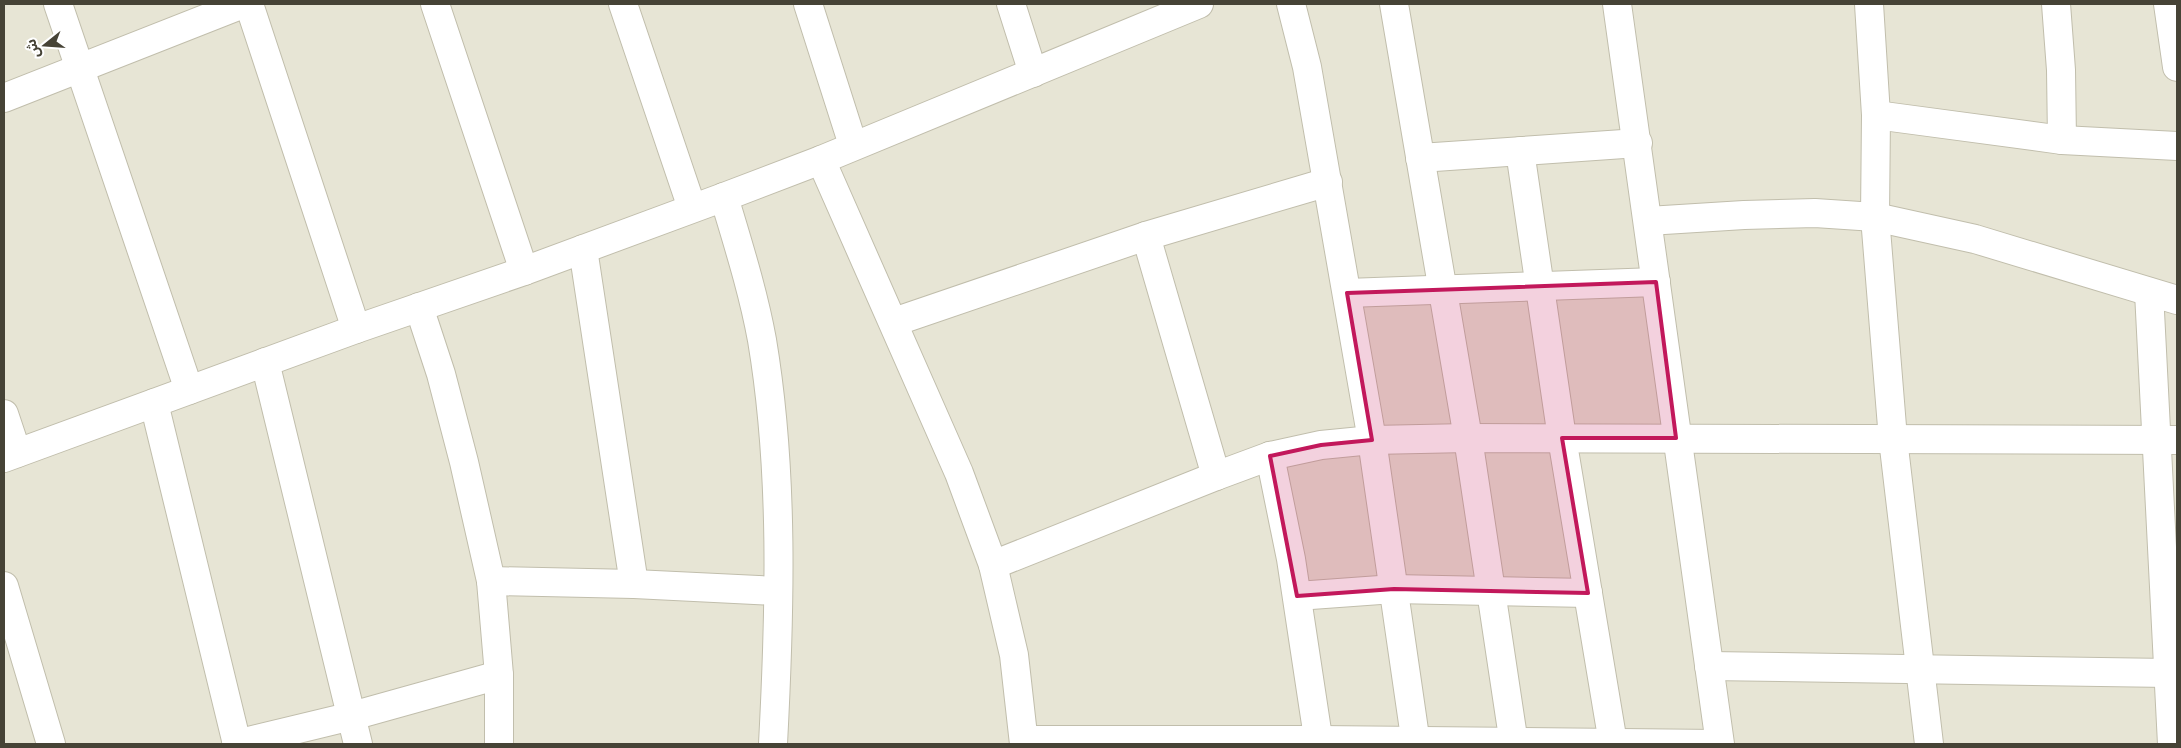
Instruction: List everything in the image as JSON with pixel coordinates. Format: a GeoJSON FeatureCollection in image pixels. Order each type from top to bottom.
{"type":"FeatureCollection","features":[{"type":"Feature","properties":{"kind":"street"},"geometry":{"type":"LineString","coordinates":[[58,4],[188,390]]}},
{"type":"Feature","properties":{"kind":"street"},"geometry":{"type":"LineString","coordinates":[[4,98],[243,4]]}},
{"type":"Feature","properties":{"kind":"street"},"geometry":{"type":"LineString","coordinates":[[249,4],[356,329]]}},
{"type":"Feature","properties":{"kind":"street"},"geometry":{"type":"LineString","coordinates":[[435,4],[524,271]]}},
{"type":"Feature","properties":{"kind":"street"},"geometry":{"type":"LineString","coordinates":[[623,4],[692,208]]}},
{"type":"Feature","properties":{"kind":"street"},"geometry":{"type":"LineString","coordinates":[[808,4],[853,145]]}},
{"type":"Feature","properties":{"kind":"street"},"geometry":{"type":"LineString","coordinates":[[1011,4],[1033,73]]}},
{"type":"Feature","properties":{"kind":"street"},"geometry":{"type":"LineString","coordinates":[[4,414],[10,455],[356,329],[524,271],[724,197],[821,160],[853,145],[1199,4]]}},
{"type":"Feature","properties":{"kind":"street"},"geometry":{"type":"LineString","coordinates":[[1291,4],[1307,68],[1372,440],[1416,742]]}},
{"type":"Feature","properties":{"kind":"street"},"geometry":{"type":"LineString","coordinates":[[1394,4],[1468,438],[1514,743]]}},
{"type":"Feature","properties":{"kind":"street"},"geometry":{"type":"LineString","coordinates":[[821,160],[959,473],[994,565],[1014,655],[1024,742],[1613,742],[1718,744],[1638,143],[1617,4]]}},
{"type":"Feature","properties":{"kind":"street"},"geometry":{"type":"LineString","coordinates":[[1869,4],[1876,115],[1875,217],[1893,439],[1929,744]]}},
{"type":"Feature","properties":{"kind":"street"},"geometry":{"type":"LineString","coordinates":[[2056,4],[2061,70],[2062,140]]}},
{"type":"Feature","properties":{"kind":"street"},"geometry":{"type":"LineString","coordinates":[[2168,4],[2177,67]]}},
{"type":"Feature","properties":{"kind":"street"},"geometry":{"type":"LineString","coordinates":[[1876,115],[2062,140],[2177,146]]}},
{"type":"Feature","properties":{"kind":"street"},"geometry":{"type":"LineString","coordinates":[[1420,158],[1638,143]]}},
{"type":"Feature","properties":{"kind":"street"},"geometry":{"type":"LineString","coordinates":[[1520,151],[1562,438],[1613,742]]}},
{"type":"Feature","properties":{"kind":"street"},"geometry":{"type":"LineString","coordinates":[[894,322],[1146,236],[1328,182]]}},
{"type":"Feature","properties":{"kind":"street"},"geometry":{"type":"LineString","coordinates":[[724,197],[746,274],[761,338],[772,416],[776,501],[777,591],[773,744]]}},
{"type":"Feature","properties":{"kind":"street"},"geometry":{"type":"LineString","coordinates":[[1648,221],[1762,214],[1815,213],[1875,217],[1975,239],[2177,300]]}},
{"type":"Feature","properties":{"kind":"street"},"geometry":{"type":"LineString","coordinates":[[1146,236],[1216,476]]}},
{"type":"Feature","properties":{"kind":"street"},"geometry":{"type":"LineString","coordinates":[[583,249],[634,584]]}},
{"type":"Feature","properties":{"kind":"street"},"geometry":{"type":"LineString","coordinates":[[1347,293],[1656,282]]}},
{"type":"Feature","properties":{"kind":"street"},"geometry":{"type":"LineString","coordinates":[[2149,292],[2167,440],[2168,673],[2172,744]]}},
{"type":"Feature","properties":{"kind":"street"},"geometry":{"type":"LineString","coordinates":[[419,307],[443,382],[491,581],[499,675],[499,744]]}},
{"type":"Feature","properties":{"kind":"street"},"geometry":{"type":"LineString","coordinates":[[265,362],[358,744]]}},
{"type":"Feature","properties":{"kind":"street"},"geometry":{"type":"LineString","coordinates":[[154,403],[236,744],[352,716],[499,675]]}},
{"type":"Feature","properties":{"kind":"street"},"geometry":{"type":"LineString","coordinates":[[994,565],[1270,456],[1321,445],[1372,440],[1468,438],[2167,440]]}},
{"type":"Feature","properties":{"kind":"street"},"geometry":{"type":"LineString","coordinates":[[1270,456],[1297,596],[1319,742]]}},
{"type":"Feature","properties":{"kind":"street"},"geometry":{"type":"LineString","coordinates":[[491,581],[634,584],[777,591]]}},
{"type":"Feature","properties":{"kind":"street"},"geometry":{"type":"LineString","coordinates":[[4,586],[51,744]]}},
{"type":"Feature","properties":{"kind":"street"},"geometry":{"type":"LineString","coordinates":[[1297,596],[1394,589],[1588,593]]}},
{"type":"Feature","properties":{"kind":"street"},"geometry":{"type":"LineString","coordinates":[[1709,666],[2168,673]]}},
{"type":"Feature","properties":{"kind":"highlighted area"},"geometry":{"type":"Polygon","coordinates":[[[1656,282],[1676,438],[1562,438],[1588,593],[1394,589],[1297,596],[1270,456],[1321,445],[1372,440],[1347,293],[1656,282]]]}},
{"type":"Feature","properties":{"kind":"shaded area"},"geometry":{"type":"Polygon","coordinates":[[[4,4],[2177,4],[2177,744],[4,744],[4,4]]]}}]}
